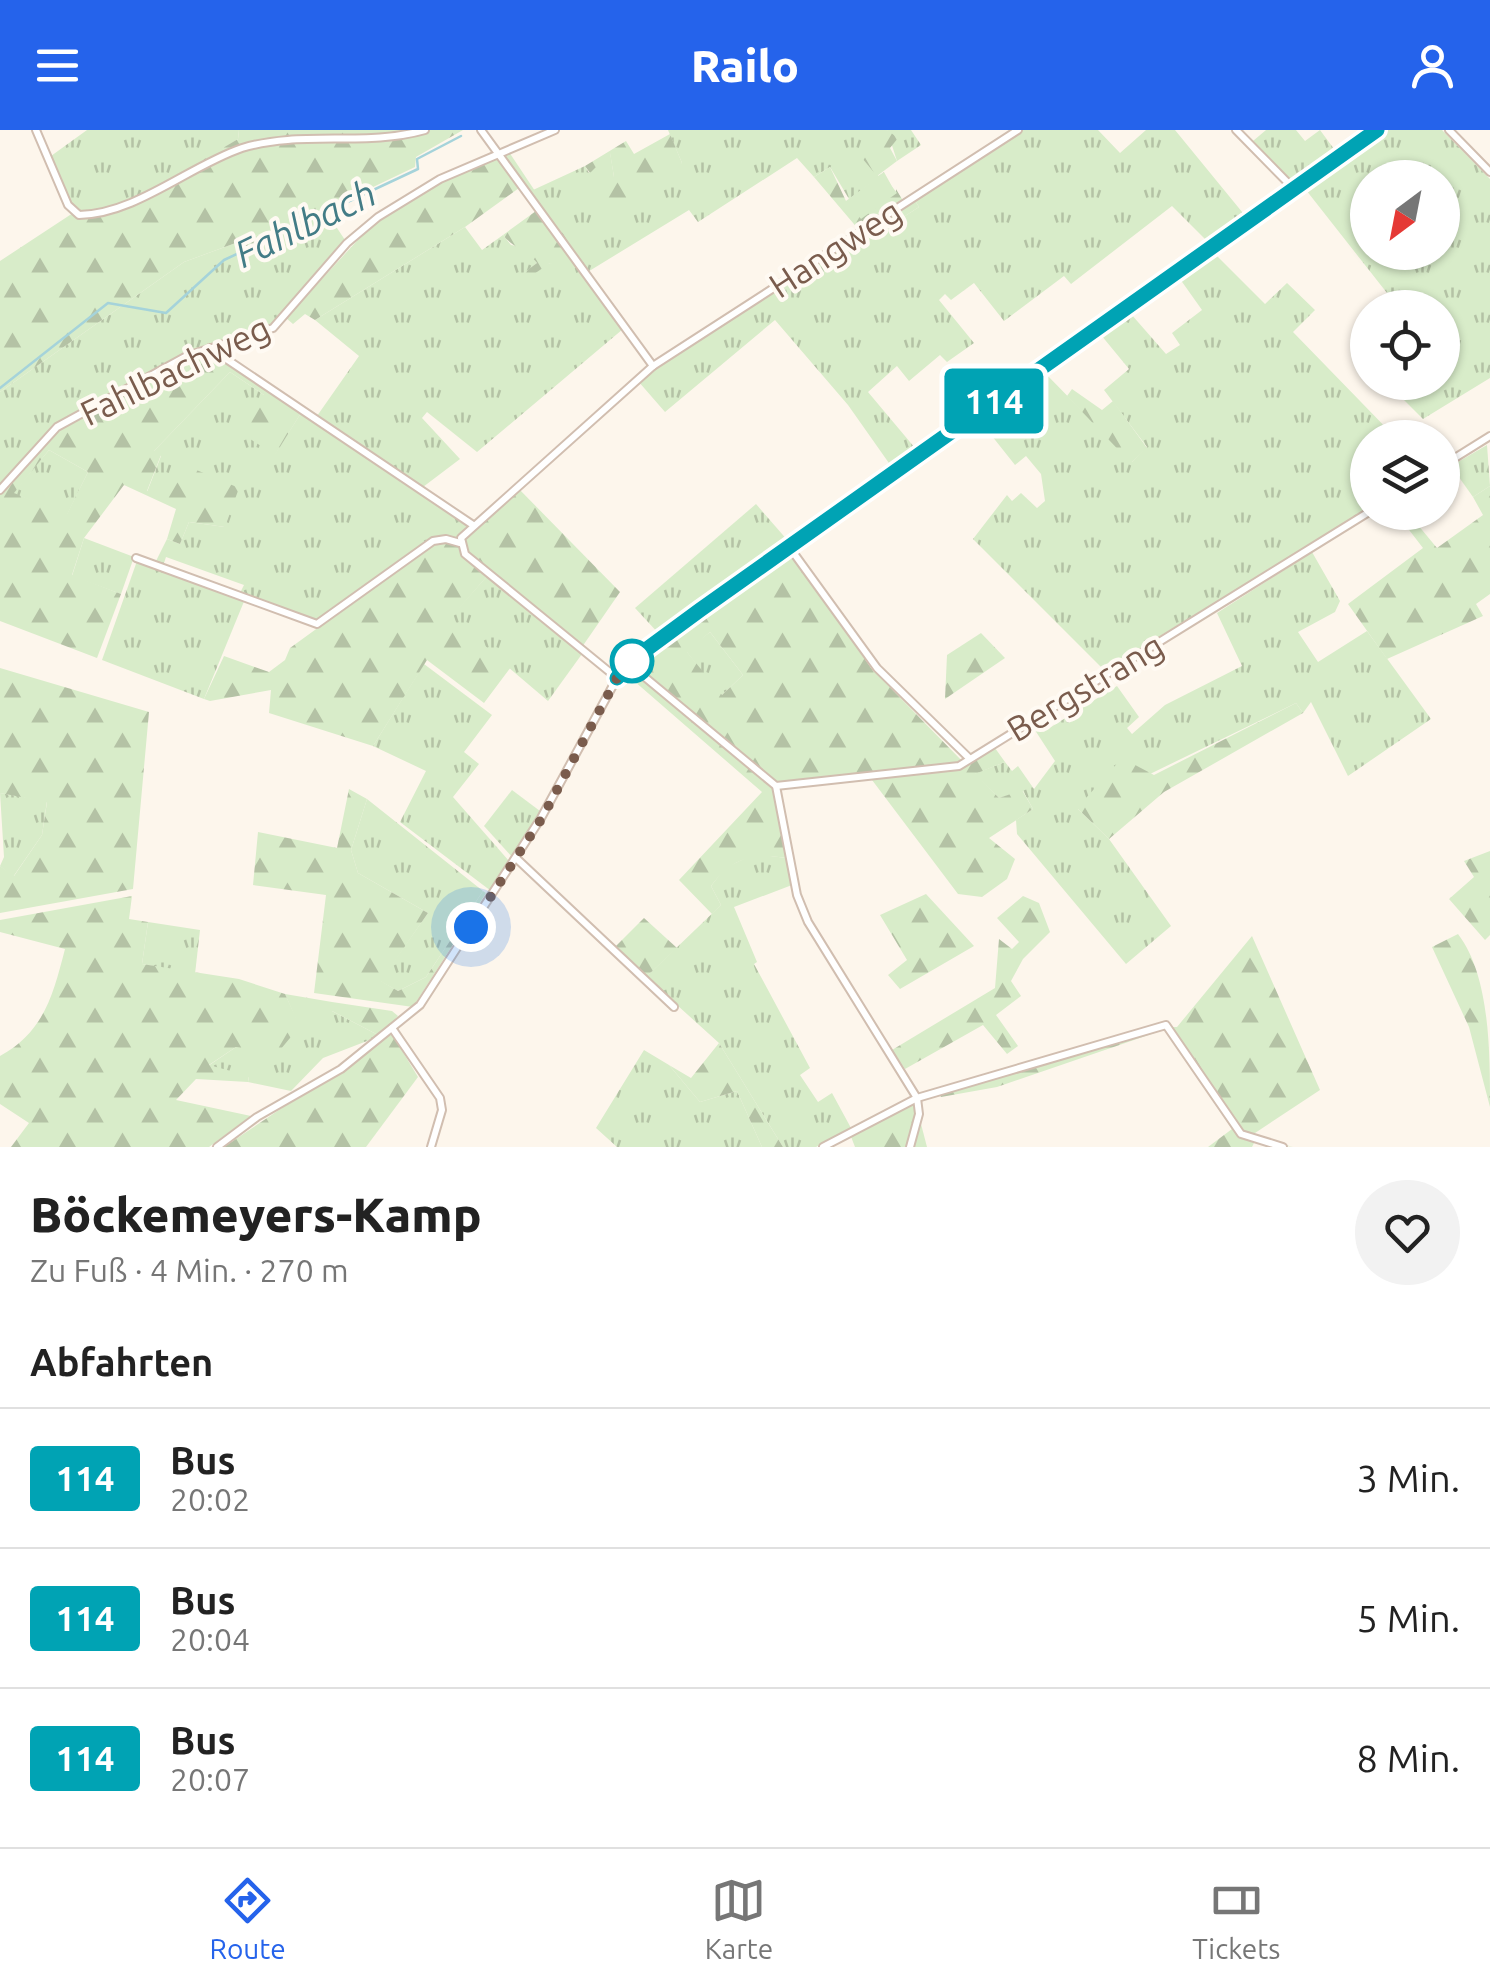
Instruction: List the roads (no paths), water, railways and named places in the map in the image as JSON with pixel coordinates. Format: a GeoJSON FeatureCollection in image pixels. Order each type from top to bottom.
{"type":"FeatureCollection","features":[{"type":"Feature","properties":{"kind":"street"},"geometry":{"type":"LineString","coordinates":[[36,130],[73,211],[92,215],[244,147],[292,138],[402,137],[424,130]]}},
{"type":"Feature","properties":{"kind":"street"},"geometry":{"type":"LineString","coordinates":[[481,130],[653,366]]}},
{"type":"Feature","properties":{"kind":"street","name":"Fahlbachweg"},"geometry":{"type":"LineString","coordinates":[[0,490],[57,427],[208,348],[273,328],[346,243],[378,216],[440,178],[554,130]]}},
{"type":"Feature","properties":{"kind":"street","name":"Hangweg"},"geometry":{"type":"LineString","coordinates":[[460,544],[473,525],[653,366],[1018,130]]}},
{"type":"Feature","properties":{"kind":"street"},"geometry":{"type":"LineString","coordinates":[[1236,130],[1293,188]]}},
{"type":"Feature","properties":{"kind":"street"},"geometry":{"type":"LineString","coordinates":[[217,1147],[257,1117],[340,1069],[430,992],[516,858],[617,678],[629,664],[1377,130]]}},
{"type":"Feature","properties":{"kind":"street"},"geometry":{"type":"LineString","coordinates":[[1450,130],[1490,172]]}},
{"type":"Feature","properties":{"kind":"street"},"geometry":{"type":"LineString","coordinates":[[208,348],[473,525]]}},
{"type":"Feature","properties":{"kind":"street"},"geometry":{"type":"LineString","coordinates":[[1460,455],[1490,436]]}},
{"type":"Feature","properties":{"kind":"street","name":"Bergstrang"},"geometry":{"type":"LineString","coordinates":[[776,786],[948,770],[1350,524]]}},
{"type":"Feature","properties":{"kind":"street"},"geometry":{"type":"LineString","coordinates":[[136,558],[317,624],[433,541],[460,544],[465,554],[617,678]]}},
{"type":"Feature","properties":{"kind":"street"},"geometry":{"type":"LineString","coordinates":[[790,548],[877,668],[969,758]]}},
{"type":"Feature","properties":{"kind":"street"},"geometry":{"type":"LineString","coordinates":[[629,664],[776,786],[797,894],[808,922],[917,1098],[918,1114],[910,1147]]}},
{"type":"Feature","properties":{"kind":"street"},"geometry":{"type":"LineString","coordinates":[[516,858],[674,1007]]}},
{"type":"Feature","properties":{"kind":"street"},"geometry":{"type":"LineString","coordinates":[[823,1147],[917,1098],[1166,1025],[1241,1134],[1283,1147]]}},
{"type":"Feature","properties":{"kind":"street"},"geometry":{"type":"LineString","coordinates":[[392,1028],[440,1098],[442,1110],[431,1147]]}},
{"type":"Feature","properties":{"kind":"waterway","name":"Fahlbach"},"geometry":{"type":"LineString","coordinates":[[0,388],[108,303],[166,313],[224,260],[418,169],[417,159],[461,136]]}}]}
